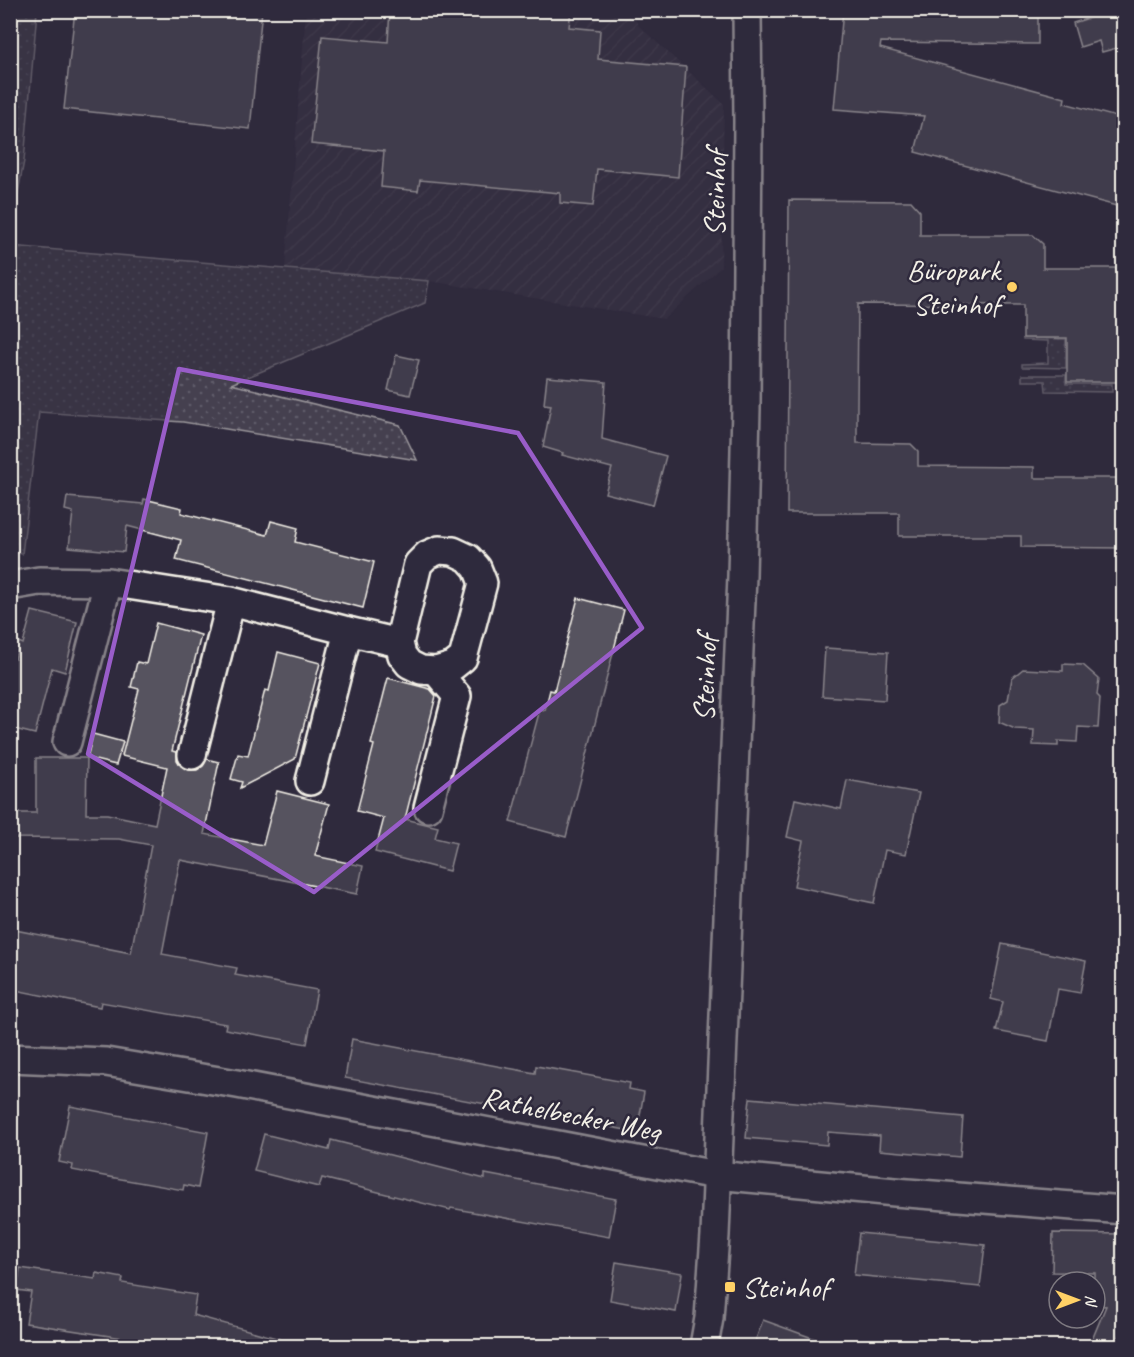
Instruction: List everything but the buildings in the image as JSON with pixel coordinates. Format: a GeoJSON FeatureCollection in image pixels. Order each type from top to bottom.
{"type":"FeatureCollection","features":[{"type":"Feature","properties":{"kind":"street","name":"Steinhof"},"geometry":{"type":"LineString","coordinates":[[704,1347],[710,1318],[715,1235],[742,565],[746,408],[747,10]]}},
{"type":"Feature","properties":{"kind":"street"},"geometry":{"type":"LineString","coordinates":[[439,550],[453,550],[468,558],[477,567],[483,583],[463,658],[453,666],[436,671],[422,670],[409,664],[402,656],[399,643],[418,564],[427,555],[439,550]]}},
{"type":"Feature","properties":{"kind":"street"},"geometry":{"type":"LineString","coordinates":[[10,586],[39,581],[108,582],[231,601],[399,643]]}},
{"type":"Feature","properties":{"kind":"street"},"geometry":{"type":"LineString","coordinates":[[67,742],[108,582]]}},
{"type":"Feature","properties":{"kind":"street"},"geometry":{"type":"LineString","coordinates":[[192,755],[231,601]]}},
{"type":"Feature","properties":{"kind":"street"},"geometry":{"type":"LineString","coordinates":[[310,781],[348,631]]}},
{"type":"Feature","properties":{"kind":"street"},"geometry":{"type":"LineString","coordinates":[[428,808],[457,696],[436,671]]}},
{"type":"Feature","properties":{"kind":"street","name":"Rathelbecker Weg"},"geometry":{"type":"LineString","coordinates":[[10,1058],[106,1062],[237,1084],[716,1175],[1124,1210]]}},
{"type":"Feature","properties":{"kind":"highlighted area"},"geometry":{"type":"Polygon","coordinates":[[[179,369],[518,433],[642,628],[314,892],[88,754],[179,369]]]}},
{"type":"Feature","properties":{"kind":"shaded area"},"geometry":{"type":"Polygon","coordinates":[[[11,10],[37,11],[24,161],[11,229],[11,10]]]}},
{"type":"Feature","properties":{"kind":"shaded area"},"geometry":{"type":"Polygon","coordinates":[[[306,11],[631,11],[638,25],[724,104],[721,267],[664,319],[429,281],[285,268],[306,11]]]}},
{"type":"Feature","properties":{"kind":"shaded area"},"geometry":{"type":"Polygon","coordinates":[[[10,246],[429,281],[425,303],[231,384],[400,425],[417,460],[183,422],[39,412],[22,554],[11,551],[10,246]]]}},
{"type":"Feature","properties":{"kind":"shaded area"},"geometry":{"type":"Polygon","coordinates":[[[1023,338],[1066,339],[1066,368],[1022,367],[1022,364],[1048,363],[1048,341],[1023,340],[1023,338]]]}},
{"type":"Feature","properties":{"kind":"shaded area"},"geometry":{"type":"Polygon","coordinates":[[[1022,375],[1066,375],[1066,384],[1112,384],[1112,392],[1046,391],[1045,381],[1022,381],[1022,375]]]}},
{"type":"Feature","properties":{"kind":"place","name":"Büropark Steinhof"},"geometry":{"type":"Point","coordinates":[1012,287]}},
{"type":"Feature","properties":{"kind":"place","name":"Steinhof"},"geometry":{"type":"Point","coordinates":[730,1287]}}]}
